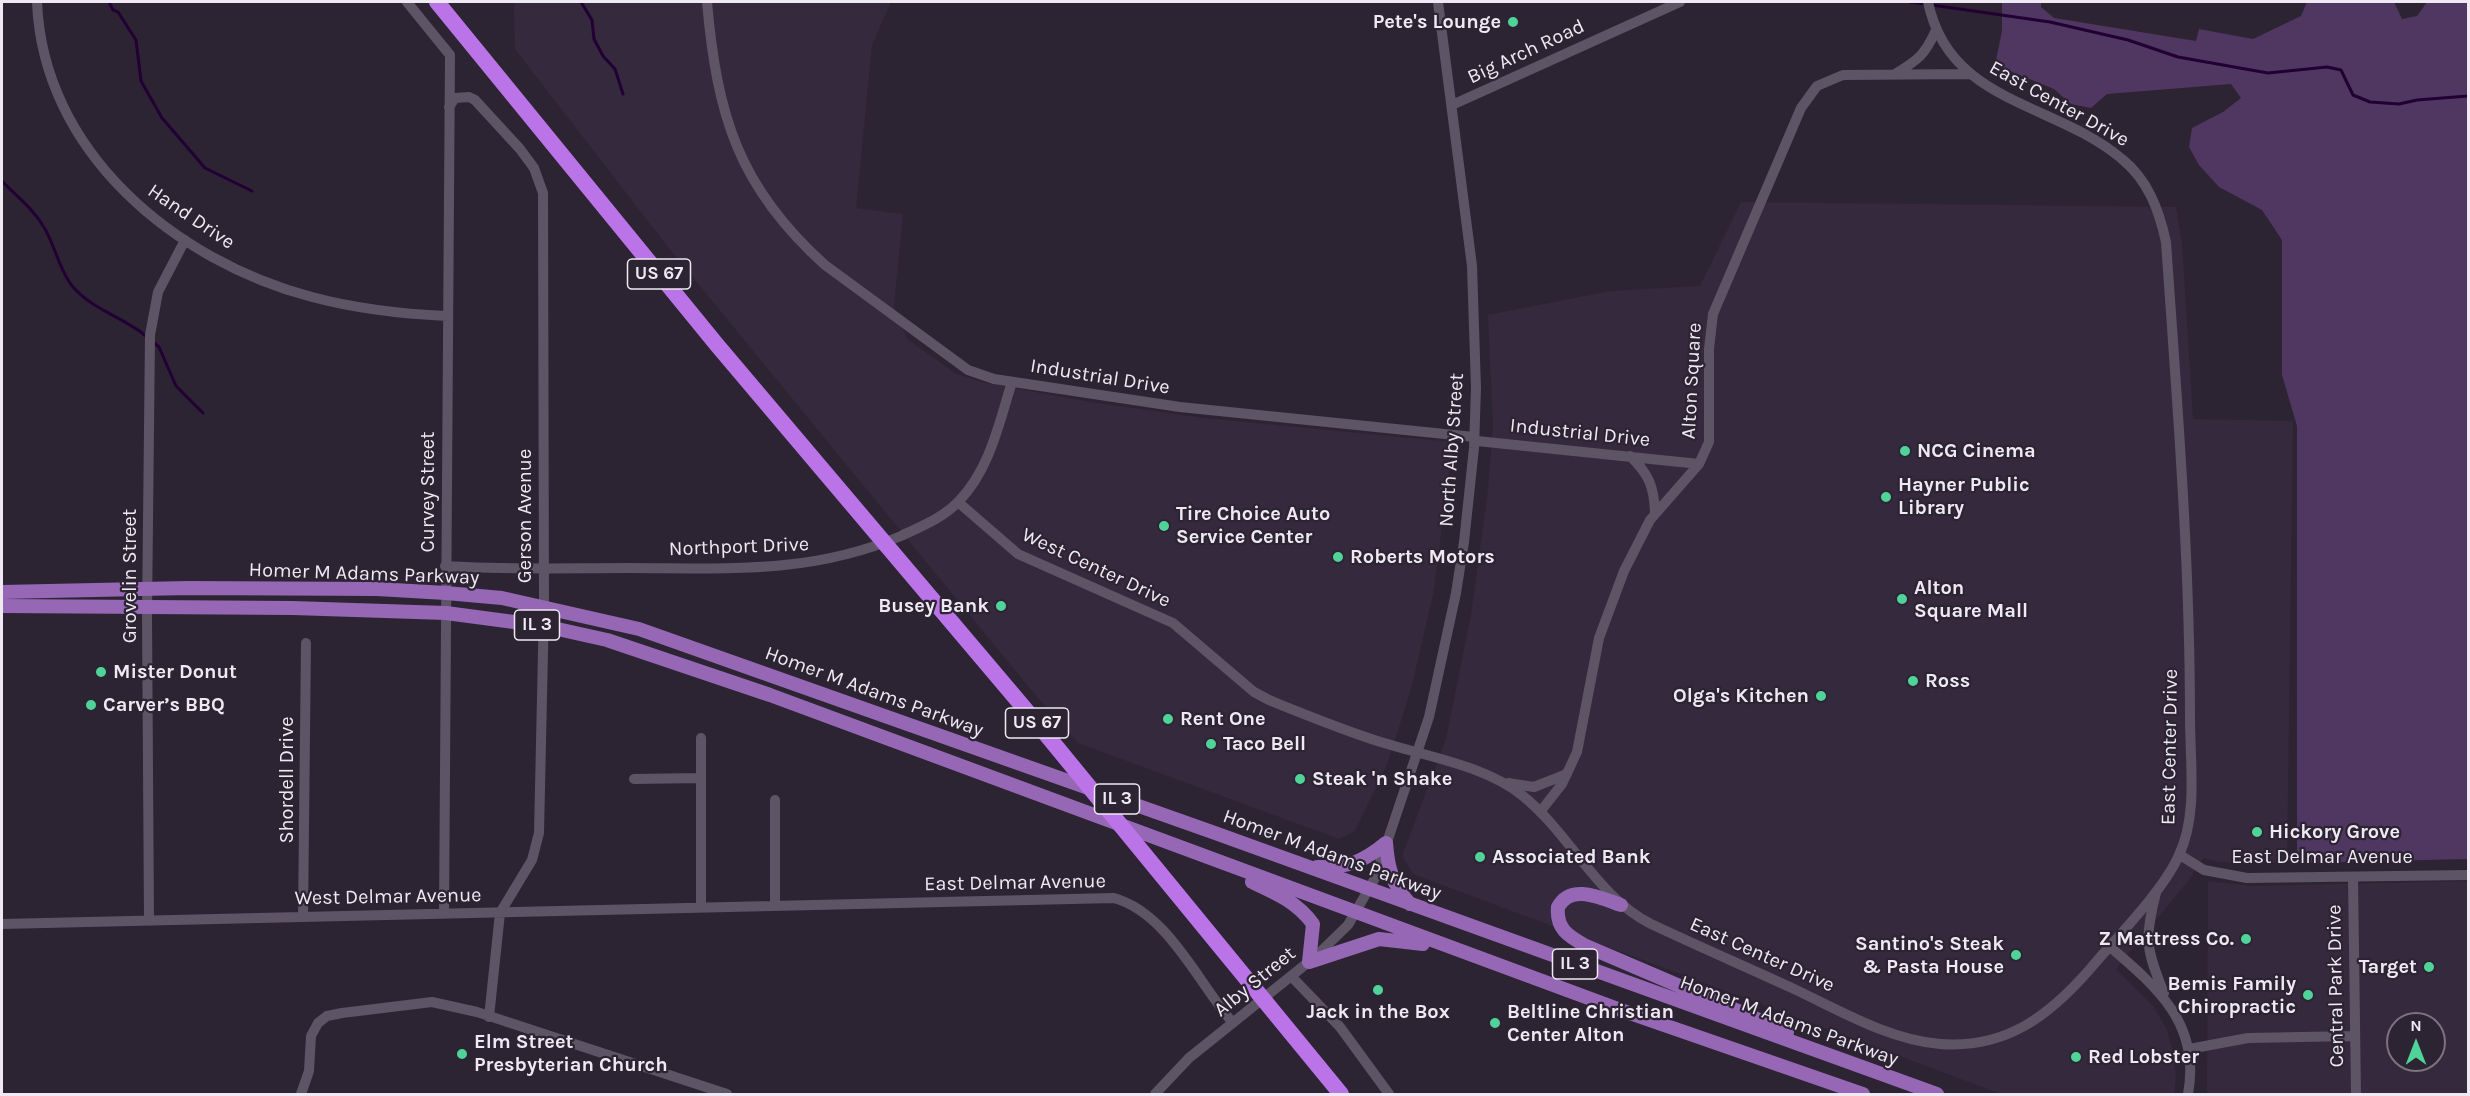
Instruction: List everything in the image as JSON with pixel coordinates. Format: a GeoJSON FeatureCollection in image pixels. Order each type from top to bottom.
{"type":"FeatureCollection","features":[{"type":"Feature","properties":{"kind":"highway","name":"US 67"},"geometry":{"type":"LineString","coordinates":[[437,2],[717,345],[1036,722],[1341,1095]]}},
{"type":"Feature","properties":{"kind":"main road","name":"Homer M Adams Parkway"},"geometry":{"type":"LineString","coordinates":[[2,592],[367,589],[446,593],[502,598],[639,629],[1019,766],[1215,833],[1936,1095]]}},
{"type":"Feature","properties":{"kind":"main road","name":"Homer M Adams Parkway"},"geometry":{"type":"LineString","coordinates":[[2,606],[147,606],[446,613],[544,626],[607,639],[1244,870],[1355,914],[1863,1095]]}},
{"type":"Feature","properties":{"kind":"main road"},"geometry":{"type":"LineString","coordinates":[[1306,867],[1338,868],[1366,859],[1386,843]]}},
{"type":"Feature","properties":{"kind":"main road"},"geometry":{"type":"LineString","coordinates":[[1386,843],[1388,869],[1396,888],[1411,905]]}},
{"type":"Feature","properties":{"kind":"main road"},"geometry":{"type":"LineString","coordinates":[[1203,855],[1290,900],[1304,912],[1313,924],[1309,962],[1379,939],[1451,948]]}},
{"type":"Feature","properties":{"kind":"main road"},"geometry":{"type":"LineString","coordinates":[[1621,905],[1584,894],[1574,894],[1561,902],[1558,907],[1558,923],[1565,933],[1586,946],[1942,1095]]}},
{"type":"Feature","properties":{"kind":"street","name":"Hand Drive"},"geometry":{"type":"LineString","coordinates":[[36,2],[41,40],[49,70],[60,99],[82,140],[125,193],[185,240],[242,271],[310,297],[373,310],[447,316]]}},
{"type":"Feature","properties":{"kind":"street","name":"Curvey Street"},"geometry":{"type":"LineString","coordinates":[[407,2],[449,51],[444,913]]}},
{"type":"Feature","properties":{"kind":"street","name":"Industrial Drive"},"geometry":{"type":"LineString","coordinates":[[706,2],[712,61],[724,114],[744,164],[770,207],[805,247],[825,265],[932,346],[968,370],[1012,382],[1180,407],[1474,437],[1477,441],[1699,464]]}},
{"type":"Feature","properties":{"kind":"street","name":"North Alby Street"},"geometry":{"type":"LineString","coordinates":[[1370,890],[1416,753],[1440,672],[1456,593],[1474,437],[1475,321],[1472,266],[1438,2]]}},
{"type":"Feature","properties":{"kind":"street","name":"Big Arch Road"},"geometry":{"type":"LineString","coordinates":[[1452,105],[1680,2]]}},
{"type":"Feature","properties":{"kind":"street","name":"East Center Drive"},"geometry":{"type":"LineString","coordinates":[[1416,753],[1498,781],[1524,796],[1621,905],[1651,924],[1900,1036],[1939,1044],[1976,1043],[2005,1035],[2041,1018],[2067,995],[2109,946],[2158,887],[2180,855],[2190,805],[2188,613],[2172,341],[2162,226],[2156,205],[2146,187],[2124,159],[2088,136],[2002,96],[1970,74],[1956,60],[1936,30],[1928,2]]}},
{"type":"Feature","properties":{"kind":"street"},"geometry":{"type":"LineString","coordinates":[[1895,74],[1917,61],[1926,51],[1936,30]]}},
{"type":"Feature","properties":{"kind":"street","name":"Alton Square"},"geometry":{"type":"LineString","coordinates":[[1540,812],[1568,774],[1577,752],[1591,674],[1603,625],[1631,556],[1655,512],[1699,464],[1709,442],[1711,432],[1709,350],[1713,314],[1801,108],[1817,86],[1830,78],[1843,75],[1970,74]]}},
{"type":"Feature","properties":{"kind":"street","name":"Gerson Avenue"},"geometry":{"type":"LineString","coordinates":[[449,107],[455,98],[462,96],[475,100],[520,149],[534,168],[540,184],[545,218],[542,569],[544,626],[537,844],[524,875],[500,913],[489,1017]]}},
{"type":"Feature","properties":{"kind":"street","name":"Grovelin Street"},"geometry":{"type":"LineString","coordinates":[[149,921],[147,606],[150,335],[158,292],[185,240]]}},
{"type":"Feature","properties":{"kind":"street","name":"Northport Drive"},"geometry":{"type":"LineString","coordinates":[[446,566],[542,569],[792,566],[858,552],[931,523],[958,502],[970,488],[987,459],[1012,382]]}},
{"type":"Feature","properties":{"kind":"street"},"geometry":{"type":"LineString","coordinates":[[1630,456],[1646,471],[1652,482],[1655,512]]}},
{"type":"Feature","properties":{"kind":"street","name":"West Center Drive"},"geometry":{"type":"LineString","coordinates":[[958,502],[1018,554],[1173,623],[1261,696],[1416,753]]}},
{"type":"Feature","properties":{"kind":"street","name":"Shordell Drive"},"geometry":{"type":"LineString","coordinates":[[303,917],[306,644]]}},
{"type":"Feature","properties":{"kind":"street"},"geometry":{"type":"LineString","coordinates":[[700,907],[701,738]]}},
{"type":"Feature","properties":{"kind":"street"},"geometry":{"type":"LineString","coordinates":[[1498,781],[1534,786],[1546,784],[1568,774]]}},
{"type":"Feature","properties":{"kind":"street"},"geometry":{"type":"LineString","coordinates":[[634,779],[701,778]]}},
{"type":"Feature","properties":{"kind":"street"},"geometry":{"type":"LineString","coordinates":[[775,800],[775,906]]}},
{"type":"Feature","properties":{"kind":"street","name":"East Delmar Avenue"},"geometry":{"type":"LineString","coordinates":[[2180,855],[2204,870],[2229,877],[2469,875]]}},
{"type":"Feature","properties":{"kind":"street","name":"Central Park Drive"},"geometry":{"type":"LineString","coordinates":[[2353,877],[2356,1095]]}},
{"type":"Feature","properties":{"kind":"street"},"geometry":{"type":"LineString","coordinates":[[2158,887],[2148,923],[2148,949],[2168,1001],[2184,1033],[2188,1049],[2188,1095]]}},
{"type":"Feature","properties":{"kind":"street","name":"Alby Street"},"geometry":{"type":"LineString","coordinates":[[1155,1095],[1189,1059],[1334,940],[1355,914],[1370,890]]}},
{"type":"Feature","properties":{"kind":"street","name":"East Delmar Avenue"},"geometry":{"type":"LineString","coordinates":[[775,906],[1114,898],[1137,907],[1161,928],[1237,1020]]}},
{"type":"Feature","properties":{"kind":"street","name":"West Delmar Avenue"},"geometry":{"type":"LineString","coordinates":[[2,924],[775,906]]}},
{"type":"Feature","properties":{"kind":"street"},"geometry":{"type":"LineString","coordinates":[[2109,946],[2168,1001]]}},
{"type":"Feature","properties":{"kind":"street"},"geometry":{"type":"LineString","coordinates":[[1291,976],[1340,1027],[1389,1095]]}},
{"type":"Feature","properties":{"kind":"street"},"geometry":{"type":"LineString","coordinates":[[302,1095],[309,1071],[313,1029],[327,1016],[432,1002],[457,1006],[728,1095]]}},
{"type":"Feature","properties":{"kind":"street"},"geometry":{"type":"LineString","coordinates":[[2188,1049],[2248,1038],[2355,1036]]}},
{"type":"Feature","properties":{"kind":"shaded area"},"geometry":{"type":"Polygon","coordinates":[[[514,2],[891,2],[872,45],[856,208],[903,214],[894,306],[907,339],[955,373],[981,382],[1090,402],[1203,418],[1453,442],[1433,595],[1411,689],[1388,762],[1355,831],[1339,839],[1078,743],[1032,691],[668,247],[515,49],[514,2]]]}},
{"type":"Feature","properties":{"kind":"shaded area"},"geometry":{"type":"Polygon","coordinates":[[[2002,2],[2041,2],[2041,7],[2054,18],[2196,41],[2199,29],[2253,39],[2301,16],[2307,2],[2394,2],[2402,19],[2417,16],[2427,2],[2468,2],[2468,859],[2297,863],[2297,426],[2282,375],[2282,240],[2262,210],[2219,187],[2199,165],[2189,147],[2192,128],[2223,112],[2241,98],[2231,84],[2107,94],[2091,108],[2071,104],[2054,89],[1995,65],[2002,31],[2002,2]]]}},
{"type":"Feature","properties":{"kind":"shaded area","name":"Alton Square Mall"},"geometry":{"type":"Polygon","coordinates":[[[1741,202],[2176,207],[2182,244],[2193,419],[2293,421],[2287,863],[2218,862],[2203,858],[2188,881],[2116,969],[2153,1006],[2167,1030],[2173,1052],[2176,1078],[2174,1094],[2001,1094],[1413,874],[1402,856],[1446,739],[1471,615],[1488,490],[1493,426],[1488,315],[1611,291],[1700,286],[1741,202]]]}},
{"type":"Feature","properties":{"kind":"shaded area"},"geometry":{"type":"Polygon","coordinates":[[[2208,881],[2250,886],[2468,881],[2468,1094],[2207,1094],[2208,881]]]}},
{"type":"Feature","properties":{"kind":"waterway"},"geometry":{"type":"LineString","coordinates":[[109,2],[136,40],[141,81],[162,118],[205,168],[252,191]]}},
{"type":"Feature","properties":{"kind":"waterway"},"geometry":{"type":"LineString","coordinates":[[581,2],[592,20],[594,39],[603,56],[615,69],[623,94]]}},
{"type":"Feature","properties":{"kind":"waterway"},"geometry":{"type":"LineString","coordinates":[[1910,2],[1926,4]]}},
{"type":"Feature","properties":{"kind":"waterway"},"geometry":{"type":"LineString","coordinates":[[1932,5],[2050,22],[2128,40],[2178,57],[2268,73],[2327,67],[2341,70],[2353,95],[2370,102],[2399,104],[2417,100],[2468,96]]}},
{"type":"Feature","properties":{"kind":"waterway"},"geometry":{"type":"LineString","coordinates":[[2,181],[41,222],[68,281],[73,287],[90,302],[146,336]]}},
{"type":"Feature","properties":{"kind":"waterway"},"geometry":{"type":"LineString","coordinates":[[153,342],[159,347],[176,386],[203,413]]}},
{"type":"Feature","properties":{"kind":"place","name":"Pete's Lounge"},"geometry":{"type":"Point","coordinates":[1513,22]}},
{"type":"Feature","properties":{"kind":"place","name":"NCG Cinema"},"geometry":{"type":"Point","coordinates":[1905,451]}},
{"type":"Feature","properties":{"kind":"place","name":"Hayner Public Library"},"geometry":{"type":"Point","coordinates":[1886,497]}},
{"type":"Feature","properties":{"kind":"place","name":"Tire Choice Auto Service Center"},"geometry":{"type":"Point","coordinates":[1164,526]}},
{"type":"Feature","properties":{"kind":"place","name":"Roberts Motors"},"geometry":{"type":"Point","coordinates":[1338,557]}},
{"type":"Feature","properties":{"kind":"place","name":"Alton Square Mall"},"geometry":{"type":"Point","coordinates":[1902,599]}},
{"type":"Feature","properties":{"kind":"place","name":"Busey Bank"},"geometry":{"type":"Point","coordinates":[1001,606]}},
{"type":"Feature","properties":{"kind":"place","name":"Mister Donut"},"geometry":{"type":"Point","coordinates":[101,672]}},
{"type":"Feature","properties":{"kind":"place","name":"Ross"},"geometry":{"type":"Point","coordinates":[1913,681]}},
{"type":"Feature","properties":{"kind":"place","name":"Olga's Kitchen"},"geometry":{"type":"Point","coordinates":[1821,696]}},
{"type":"Feature","properties":{"kind":"place","name":"Carver’s BBQ"},"geometry":{"type":"Point","coordinates":[91,705]}},
{"type":"Feature","properties":{"kind":"place","name":"Rent One"},"geometry":{"type":"Point","coordinates":[1168,719]}},
{"type":"Feature","properties":{"kind":"place","name":"Taco Bell"},"geometry":{"type":"Point","coordinates":[1211,744]}},
{"type":"Feature","properties":{"kind":"place","name":"Steak 'n Shake"},"geometry":{"type":"Point","coordinates":[1300,779]}},
{"type":"Feature","properties":{"kind":"place","name":"Hickory Grove"},"geometry":{"type":"Point","coordinates":[2257,832]}},
{"type":"Feature","properties":{"kind":"place","name":"Associated Bank"},"geometry":{"type":"Point","coordinates":[1480,857]}},
{"type":"Feature","properties":{"kind":"place","name":"Z Mattress Co."},"geometry":{"type":"Point","coordinates":[2246,939]}},
{"type":"Feature","properties":{"kind":"place","name":"Santino's Steak & Pasta House"},"geometry":{"type":"Point","coordinates":[2016,955]}},
{"type":"Feature","properties":{"kind":"place","name":"Target"},"geometry":{"type":"Point","coordinates":[2429,967]}},
{"type":"Feature","properties":{"kind":"place","name":"Jack in the Box"},"geometry":{"type":"Point","coordinates":[1378,990]}},
{"type":"Feature","properties":{"kind":"place","name":"Bemis Family Chiropractic"},"geometry":{"type":"Point","coordinates":[2308,995]}},
{"type":"Feature","properties":{"kind":"place","name":"Beltline Christian Center Alton"},"geometry":{"type":"Point","coordinates":[1495,1023]}},
{"type":"Feature","properties":{"kind":"place","name":"Elm Street Presbyterian Church"},"geometry":{"type":"Point","coordinates":[462,1054]}},
{"type":"Feature","properties":{"kind":"place","name":"Red Lobster"},"geometry":{"type":"Point","coordinates":[2076,1057]}}]}
